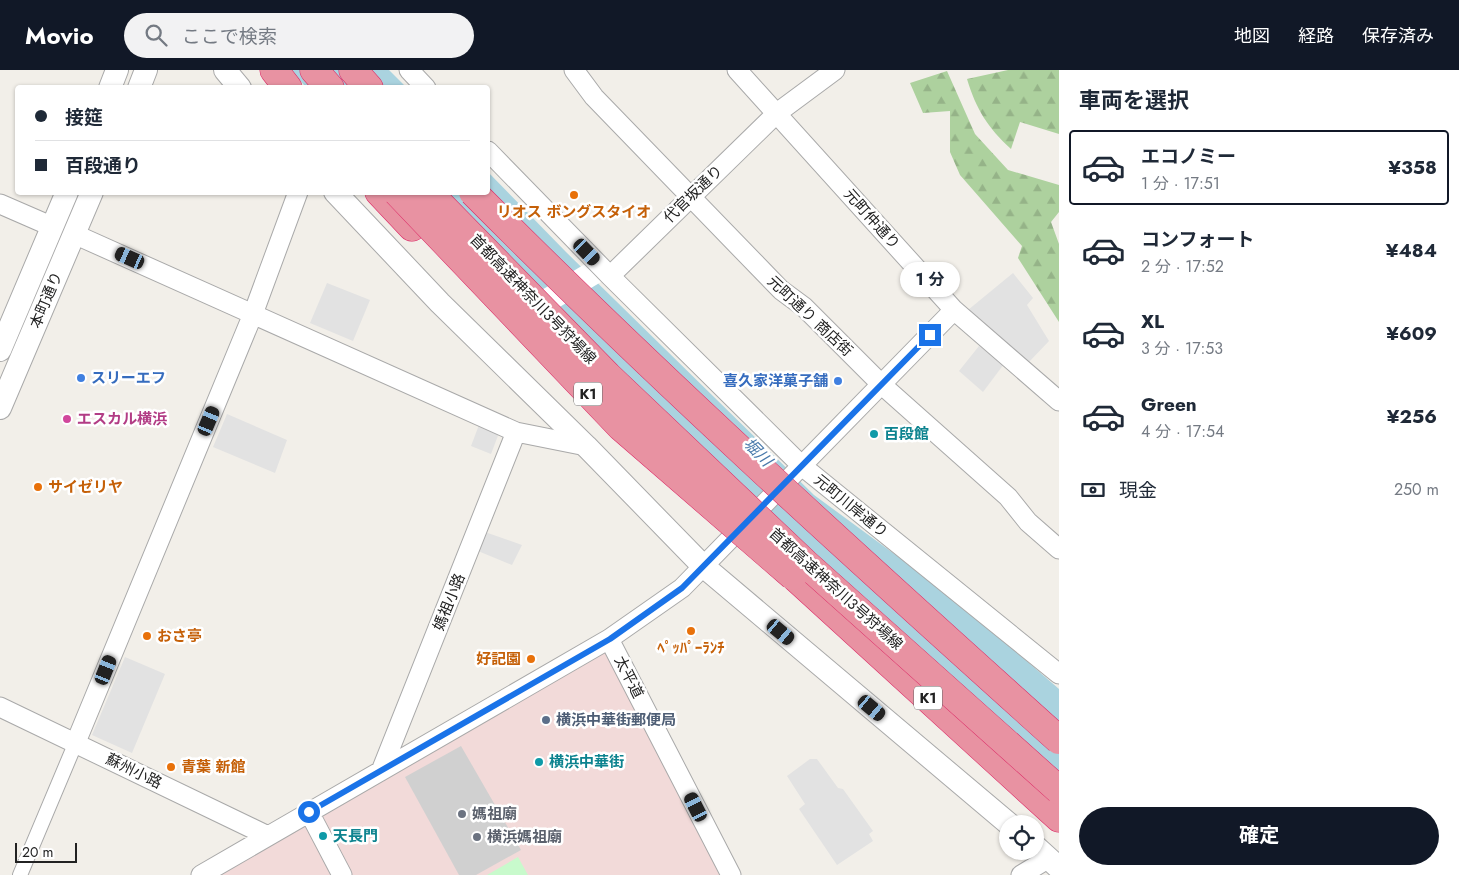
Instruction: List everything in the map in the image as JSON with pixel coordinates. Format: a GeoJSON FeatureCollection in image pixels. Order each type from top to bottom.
{"type":"FeatureCollection","features":[{"type":"Feature","properties":{"kind":"highway"},"geometry":{"type":"LineString","coordinates":[[274,70],[286,85]]}},
{"type":"Feature","properties":{"kind":"highway"},"geometry":{"type":"LineString","coordinates":[[296,70],[308,85]]}},
{"type":"Feature","properties":{"kind":"highway"},"geometry":{"type":"LineString","coordinates":[[314,70],[327,85]]}},
{"type":"Feature","properties":{"kind":"highway"},"geometry":{"type":"LineString","coordinates":[[353,70],[366,85]]}},
{"type":"Feature","properties":{"kind":"highway"},"geometry":{"type":"LineString","coordinates":[[382,195],[482,299],[563,368]]}},
{"type":"Feature","properties":{"kind":"highway","name":"K1"},"geometry":{"type":"LineString","coordinates":[[400,195],[621,427],[796,578],[1059,818]]}},
{"type":"Feature","properties":{"kind":"highway","name":"首都高速神奈川3号狩場線"},"geometry":{"type":"LineString","coordinates":[[431,195],[608,376],[798,556],[1059,790]]}},
{"type":"Feature","properties":{"kind":"highway","name":"首都高速神奈川3号狩場線"},"geometry":{"type":"LineString","coordinates":[[476,195],[676,391],[831,535],[1059,740]]}},
{"type":"Feature","properties":{"kind":"street"},"geometry":{"type":"LineString","coordinates":[[111,85],[117,70]]}},
{"type":"Feature","properties":{"kind":"street"},"geometry":{"type":"LineString","coordinates":[[140,85],[146,70]]}},
{"type":"Feature","properties":{"kind":"street"},"geometry":{"type":"LineString","coordinates":[[225,70],[238,85]]}},
{"type":"Feature","properties":{"kind":"street"},"geometry":{"type":"LineString","coordinates":[[409,70],[423,85]]}},
{"type":"Feature","properties":{"kind":"street","name":"元町通り 商店街"},"geometry":{"type":"LineString","coordinates":[[574,70],[594,97],[781,290],[804,308],[882,385],[1008,497],[1028,522],[1059,549]]}},
{"type":"Feature","properties":{"kind":"street","name":"元町仲通り"},"geometry":{"type":"LineString","coordinates":[[737,70],[777,112],[954,310],[1059,401]]}},
{"type":"Feature","properties":{"kind":"street","name":"代官坂通り"},"geometry":{"type":"LineString","coordinates":[[610,276],[777,112],[835,70]]}},
{"type":"Feature","properties":{"kind":"street","name":"元町川岸通り"},"geometry":{"type":"LineString","coordinates":[[490,153],[799,469],[1059,674]]}},
{"type":"Feature","properties":{"kind":"street","name":"本町通り"},"geometry":{"type":"LineString","coordinates":[[0,350],[66,195]]}},
{"type":"Feature","properties":{"kind":"street","name":"本町通り"},"geometry":{"type":"LineString","coordinates":[[0,408],[91,195]]}},
{"type":"Feature","properties":{"kind":"street"},"geometry":{"type":"LineString","coordinates":[[20,875],[253,314],[297,195]]}},
{"type":"Feature","properties":{"kind":"street"},"geometry":{"type":"LineString","coordinates":[[338,195],[440,303],[586,446],[702,565],[999,816]]}},
{"type":"Feature","properties":{"kind":"street"},"geometry":{"type":"LineString","coordinates":[[0,204],[53,227]]}},
{"type":"Feature","properties":{"kind":"street"},"geometry":{"type":"LineString","coordinates":[[74,234],[516,432],[586,446]]}},
{"type":"Feature","properties":{"kind":"street"},"geometry":{"type":"LineString","coordinates":[[201,875],[610,639],[682,588],[702,565],[799,469],[954,310]]}},
{"type":"Feature","properties":{"kind":"street","name":"媽祖小路"},"geometry":{"type":"LineString","coordinates":[[381,771],[516,432]]}},
{"type":"Feature","properties":{"kind":"street","name":"太平道"},"geometry":{"type":"LineString","coordinates":[[610,639],[731,875]]}},
{"type":"Feature","properties":{"kind":"street","name":"蘇州小路"},"geometry":{"type":"LineString","coordinates":[[0,707],[268,836]]}},
{"type":"Feature","properties":{"kind":"street"},"geometry":{"type":"LineString","coordinates":[[309,812],[342,875]]}},
{"type":"Feature","properties":{"kind":"street"},"geometry":{"type":"LineString","coordinates":[[1021,875],[1048,858]]}},
{"type":"Feature","properties":{"kind":"shaded area"},"geometry":{"type":"Polygon","coordinates":[[[1013,273],[1033,298],[1027,305],[1049,341],[1029,362],[1001,341],[968,310],[1013,273]]]}},
{"type":"Feature","properties":{"kind":"shaded area"},"geometry":{"type":"Polygon","coordinates":[[[327,283],[370,300],[353,341],[310,323],[327,283]]]}},
{"type":"Feature","properties":{"kind":"shaded area"},"geometry":{"type":"Polygon","coordinates":[[[979,346],[1004,364],[983,392],[959,371],[979,346]]]}},
{"type":"Feature","properties":{"kind":"shaded area"},"geometry":{"type":"Polygon","coordinates":[[[227,414],[287,440],[275,473],[213,447],[227,414]]]}},
{"type":"Feature","properties":{"kind":"shaded area"},"geometry":{"type":"Polygon","coordinates":[[[479,425],[499,433],[491,454],[471,446],[479,425]]]}},
{"type":"Feature","properties":{"kind":"shaded area"},"geometry":{"type":"Polygon","coordinates":[[[485,532],[522,545],[512,565],[478,551],[485,532]]]}},
{"type":"Feature","properties":{"kind":"shaded area","name":"横浜中華街"},"geometry":{"type":"Polygon","coordinates":[[[609,650],[722,875],[217,875],[609,650]]]}},
{"type":"Feature","properties":{"kind":"shaded area"},"geometry":{"type":"Polygon","coordinates":[[[125,657],[165,674],[132,753],[92,735],[125,657]]]}},
{"type":"Feature","properties":{"kind":"shaded area","name":"媽祖廟"},"geometry":{"type":"Polygon","coordinates":[[[461,746],[521,850],[476,875],[459,875],[405,777],[461,746]]]}},
{"type":"Feature","properties":{"kind":"shaded area"},"geometry":{"type":"Polygon","coordinates":[[[810,759],[817,759],[838,788],[843,789],[873,831],[869,834],[873,841],[837,865],[799,809],[805,804],[787,776],[810,759]]]}},
{"type":"Feature","properties":{"kind":"green space"},"geometry":{"type":"Polygon","coordinates":[[[1008,70],[1059,70],[1059,134],[1020,122],[1011,149],[989,126],[974,100],[967,79],[1008,70]]]}},
{"type":"Feature","properties":{"kind":"green space"},"geometry":{"type":"Polygon","coordinates":[[[947,71],[975,134],[1008,170],[1059,185],[1059,212],[1051,222],[1059,244],[1059,322],[1018,258],[1022,246],[960,175],[950,152],[950,111],[923,113],[910,83],[947,71]]]}},
{"type":"Feature","properties":{"kind":"green space"},"geometry":{"type":"Polygon","coordinates":[[[518,857],[528,875],[487,875],[518,857]]]}},
{"type":"Feature","properties":{"kind":"water"},"geometry":{"type":"Polygon","coordinates":[[[290,70],[389,70],[404,85],[304,85],[290,70]]]}},
{"type":"Feature","properties":{"kind":"water","name":"堀川"},"geometry":{"type":"Polygon","coordinates":[[[490,174],[566,252],[814,495],[953,597],[1059,689],[1059,807],[981,737],[778,582],[705,514],[401,195],[490,195],[490,174]]]}},
{"type":"Feature","properties":{"kind":"pier"},"geometry":{"type":"Polygon","coordinates":[[[585,264],[601,282],[515,334],[500,315],[585,264]]]}},
{"type":"Feature","properties":{"kind":"place","name":"リオス ボングスタイオ"},"geometry":{"type":"Point","coordinates":[574,195]}},
{"type":"Feature","properties":{"kind":"place","name":"スリーエフ"},"geometry":{"type":"Point","coordinates":[81,378]}},
{"type":"Feature","properties":{"kind":"place","name":"喜久家洋菓子舗"},"geometry":{"type":"Point","coordinates":[838,381]}},
{"type":"Feature","properties":{"kind":"place","name":"エスカル横浜"},"geometry":{"type":"Point","coordinates":[67,419]}},
{"type":"Feature","properties":{"kind":"place","name":"百段館"},"geometry":{"type":"Point","coordinates":[874,434]}},
{"type":"Feature","properties":{"kind":"place","name":"サイゼリヤ"},"geometry":{"type":"Point","coordinates":[38,487]}},
{"type":"Feature","properties":{"kind":"place","name":"ﾍﾟｯﾊﾟｰﾗﾝﾁ"},"geometry":{"type":"Point","coordinates":[691,631]}},
{"type":"Feature","properties":{"kind":"place","name":"おさ亭"},"geometry":{"type":"Point","coordinates":[147,636]}},
{"type":"Feature","properties":{"kind":"place","name":"好記園"},"geometry":{"type":"Point","coordinates":[531,659]}},
{"type":"Feature","properties":{"kind":"place","name":"横浜中華街郵便局"},"geometry":{"type":"Point","coordinates":[546,720]}},
{"type":"Feature","properties":{"kind":"place","name":"横浜中華街"},"geometry":{"type":"Point","coordinates":[539,762]}},
{"type":"Feature","properties":{"kind":"place","name":"青葉 新館"},"geometry":{"type":"Point","coordinates":[171,767]}},
{"type":"Feature","properties":{"kind":"place","name":"媽祖廟"},"geometry":{"type":"Point","coordinates":[462,814]}},
{"type":"Feature","properties":{"kind":"place","name":"天長門"},"geometry":{"type":"Point","coordinates":[323,836]}},
{"type":"Feature","properties":{"kind":"place","name":"横浜媽祖廟"},"geometry":{"type":"Point","coordinates":[477,837]}},
{"type":"Feature","properties":{"kind":"route"},"geometry":{"type":"LineString","coordinates":[[309,812],[610,639],[682,588],[702,565],[930,335]]}}]}
